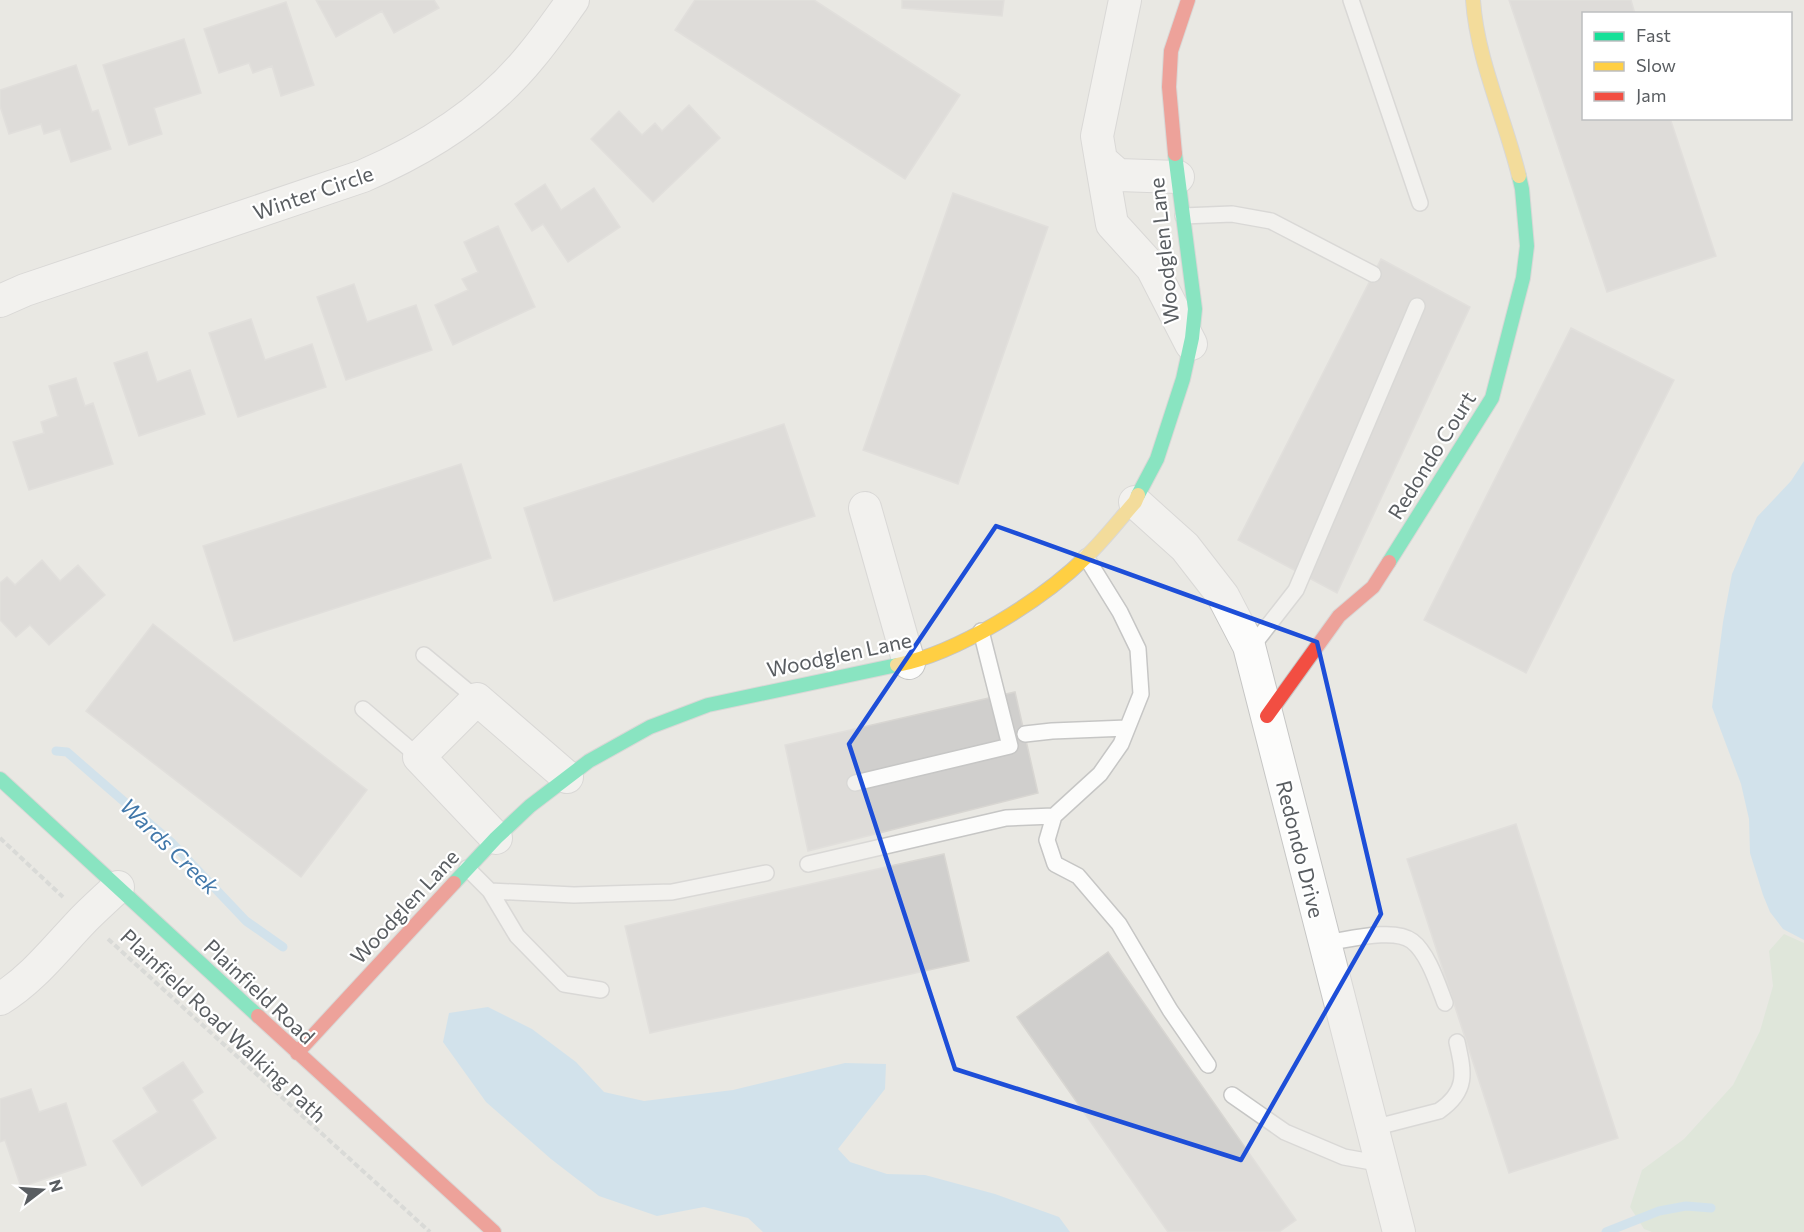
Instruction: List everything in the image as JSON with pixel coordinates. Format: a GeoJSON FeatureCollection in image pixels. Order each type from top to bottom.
{"type":"FeatureCollection","features":[{"type":"Feature","properties":{"kind":"street","name":"Winter Circle"},"geometry":{"type":"LineString","coordinates":[[0,301],[25,290],[363,176],[404,159],[437,140],[468,118],[503,87],[532,56],[573,0]]}},
{"type":"Feature","properties":{"kind":"street"},"geometry":{"type":"LineString","coordinates":[[1125,0],[1097,136],[1112,224],[1152,268],[1191,345]]}},
{"type":"Feature","properties":{"kind":"street","name":"Woodglen Lane"},"geometry":{"type":"LineString","coordinates":[[297,1053],[496,838],[530,806],[589,760],[650,727],[708,705],[909,663],[957,644],[999,622],[1086,557],[1136,502],[1157,459],[1183,379],[1191,345],[1195,309],[1171,121],[1169,87],[1171,51],[1188,0]]}},
{"type":"Feature","properties":{"kind":"street","name":"Redondo Court"},"geometry":{"type":"LineString","coordinates":[[1267,716],[1339,616],[1373,587],[1492,398],[1523,278],[1527,246],[1522,189],[1513,152],[1489,77],[1474,17],[1473,0]]}},
{"type":"Feature","properties":{"kind":"street"},"geometry":{"type":"LineString","coordinates":[[1101,160],[1118,175],[1178,177]]}},
{"type":"Feature","properties":{"kind":"street","name":"Redondo Drive"},"geometry":{"type":"LineString","coordinates":[[1136,502],[1185,547],[1223,596],[1250,649],[1399,1232]]}},
{"type":"Feature","properties":{"kind":"street"},"geometry":{"type":"LineString","coordinates":[[865,508],[909,663]]}},
{"type":"Feature","properties":{"kind":"street"},"geometry":{"type":"LineString","coordinates":[[496,838],[419,757],[477,699],[567,777]]}},
{"type":"Feature","properties":{"kind":"street","name":"Plainfield Road"},"geometry":{"type":"LineString","coordinates":[[0,779],[494,1232]]}},
{"type":"Feature","properties":{"kind":"street"},"geometry":{"type":"LineString","coordinates":[[0,999],[19,987],[118,887]]}},
{"type":"Feature","properties":{"kind":"lane"},"geometry":{"type":"LineString","coordinates":[[1351,0],[1420,203]]}},
{"type":"Feature","properties":{"kind":"lane"},"geometry":{"type":"LineString","coordinates":[[1184,216],[1232,214],[1271,221],[1373,274]]}},
{"type":"Feature","properties":{"kind":"lane"},"geometry":{"type":"LineString","coordinates":[[1250,649],[1296,590],[1417,306]]}},
{"type":"Feature","properties":{"kind":"lane"},"geometry":{"type":"LineString","coordinates":[[1086,557],[1119,612],[1138,650],[1141,694],[1121,744],[1100,774],[1054,816],[1047,840],[1055,864],[1078,876],[1119,924],[1170,1010],[1208,1065]]}},
{"type":"Feature","properties":{"kind":"lane"},"geometry":{"type":"LineString","coordinates":[[855,783],[1010,746],[981,631]]}},
{"type":"Feature","properties":{"kind":"lane"},"geometry":{"type":"LineString","coordinates":[[424,655],[477,699]]}},
{"type":"Feature","properties":{"kind":"lane"},"geometry":{"type":"LineString","coordinates":[[363,709],[419,757]]}},
{"type":"Feature","properties":{"kind":"lane"},"geometry":{"type":"LineString","coordinates":[[1025,734],[1075,729],[1127,728]]}},
{"type":"Feature","properties":{"kind":"lane"},"geometry":{"type":"LineString","coordinates":[[808,864],[1006,818],[1054,816]]}},
{"type":"Feature","properties":{"kind":"lane"},"geometry":{"type":"LineString","coordinates":[[467,868],[490,891],[517,936],[564,984],[600,990]]}},
{"type":"Feature","properties":{"kind":"lane"},"geometry":{"type":"LineString","coordinates":[[490,891],[574,895],[672,892],[766,873]]}},
{"type":"Feature","properties":{"kind":"lane"},"geometry":{"type":"LineString","coordinates":[[1325,943],[1380,935],[1406,937],[1414,942],[1422,953],[1445,1003]]}},
{"type":"Feature","properties":{"kind":"lane"},"geometry":{"type":"LineString","coordinates":[[1373,1128],[1439,1111],[1448,1105],[1459,1091],[1462,1081],[1457,1042]]}},
{"type":"Feature","properties":{"kind":"lane"},"geometry":{"type":"LineString","coordinates":[[1232,1095],[1285,1132],[1344,1157],[1383,1164]]}},
{"type":"Feature","properties":{"kind":"path","name":"Plainfield Road Walking Path"},"geometry":{"type":"LineString","coordinates":[[0,838],[430,1232]]}},
{"type":"Feature","properties":{"kind":"highlighted area"},"geometry":{"type":"Polygon","coordinates":[[[996,526],[1317,642],[1381,914],[1241,1160],[955,1069],[849,744],[996,526]]]}},
{"type":"Feature","properties":{"kind":"green space"},"geometry":{"type":"Polygon","coordinates":[[[1784,934],[1804,943],[1804,1232],[1652,1232],[1644,1229],[1630,1207],[1642,1170],[1684,1139],[1733,1085],[1760,1031],[1773,986],[1769,951],[1784,934]]]}},
{"type":"Feature","properties":{"kind":"water"},"geometry":{"type":"Polygon","coordinates":[[[1804,461],[1804,940],[1783,929],[1770,912],[1763,895],[1750,853],[1749,819],[1741,784],[1712,707],[1732,574],[1757,517],[1791,481],[1804,461]]]}},
{"type":"Feature","properties":{"kind":"water"},"geometry":{"type":"Polygon","coordinates":[[[488,1007],[532,1029],[576,1062],[604,1092],[644,1101],[733,1090],[845,1063],[886,1064],[885,1089],[838,1149],[850,1162],[887,1174],[925,1175],[995,1194],[1059,1217],[1070,1232],[763,1232],[748,1218],[704,1207],[657,1216],[599,1196],[551,1159],[486,1102],[443,1042],[449,1013],[488,1007]]]}},
{"type":"Feature","properties":{"kind":"building"},"geometry":{"type":"Polygon","coordinates":[[[316,0],[434,0],[439,8],[394,33],[382,11],[336,37],[316,0]]]}},
{"type":"Feature","properties":{"kind":"building"},"geometry":{"type":"Polygon","coordinates":[[[695,0],[814,0],[960,95],[905,179],[675,30],[695,0]]]}},
{"type":"Feature","properties":{"kind":"building"},"geometry":{"type":"Polygon","coordinates":[[[902,0],[1004,0],[1002,16],[902,8],[902,0]]]}},
{"type":"Feature","properties":{"kind":"building"},"geometry":{"type":"Polygon","coordinates":[[[1509,0],[1631,0],[1634,12],[1582,12],[1582,120],[1671,120],[1716,256],[1607,292],[1509,0]]]}},
{"type":"Feature","properties":{"kind":"building"},"geometry":{"type":"Polygon","coordinates":[[[286,2],[314,85],[281,96],[272,66],[253,73],[249,63],[219,73],[204,29],[286,2]]]}},
{"type":"Feature","properties":{"kind":"building"},"geometry":{"type":"Polygon","coordinates":[[[184,39],[201,93],[154,108],[162,134],[129,145],[103,65],[184,39]]]}},
{"type":"Feature","properties":{"kind":"building"},"geometry":{"type":"Polygon","coordinates":[[[76,65],[92,112],[98,110],[111,149],[71,162],[60,129],[44,134],[41,124],[9,134],[0,106],[0,90],[76,65]]]}},
{"type":"Feature","properties":{"kind":"building"},"geometry":{"type":"Polygon","coordinates":[[[689,105],[720,138],[653,202],[591,139],[619,111],[642,135],[655,123],[662,131],[689,105]]]}},
{"type":"Feature","properties":{"kind":"building"},"geometry":{"type":"Polygon","coordinates":[[[545,184],[561,210],[594,188],[620,227],[568,262],[543,224],[532,231],[515,204],[545,184]]]}},
{"type":"Feature","properties":{"kind":"building"},"geometry":{"type":"Polygon","coordinates":[[[953,193],[1048,227],[958,484],[863,450],[953,193]]]}},
{"type":"Feature","properties":{"kind":"building"},"geometry":{"type":"Polygon","coordinates":[[[498,226],[535,307],[453,345],[435,305],[468,290],[462,279],[478,272],[464,242],[498,226]]]}},
{"type":"Feature","properties":{"kind":"building"},"geometry":{"type":"Polygon","coordinates":[[[1381,259],[1470,307],[1337,593],[1238,540],[1381,259]]]}},
{"type":"Feature","properties":{"kind":"building"},"geometry":{"type":"Polygon","coordinates":[[[354,284],[367,322],[416,305],[432,350],[346,380],[317,297],[354,284]]]}},
{"type":"Feature","properties":{"kind":"building"},"geometry":{"type":"Polygon","coordinates":[[[251,319],[265,360],[312,344],[326,387],[238,417],[209,333],[251,319]]]}},
{"type":"Feature","properties":{"kind":"building"},"geometry":{"type":"Polygon","coordinates":[[[1571,328],[1674,380],[1526,673],[1424,620],[1571,328]]]}},
{"type":"Feature","properties":{"kind":"building"},"geometry":{"type":"Polygon","coordinates":[[[147,352],[157,382],[190,370],[205,414],[139,436],[114,363],[147,352]]]}},
{"type":"Feature","properties":{"kind":"building"},"geometry":{"type":"Polygon","coordinates":[[[76,378],[85,406],[93,403],[113,464],[29,490],[13,442],[44,433],[41,422],[58,416],[49,386],[76,378]]]}},
{"type":"Feature","properties":{"kind":"building"},"geometry":{"type":"Polygon","coordinates":[[[784,424],[815,516],[554,601],[524,508],[784,424]]]}},
{"type":"Feature","properties":{"kind":"building"},"geometry":{"type":"Polygon","coordinates":[[[461,464],[491,558],[234,641],[203,546],[461,464]]]}},
{"type":"Feature","properties":{"kind":"building"},"geometry":{"type":"Polygon","coordinates":[[[42,560],[60,581],[78,565],[105,595],[49,645],[30,625],[16,637],[0,620],[0,583],[7,577],[15,585],[42,560]]]}},
{"type":"Feature","properties":{"kind":"building"},"geometry":{"type":"Polygon","coordinates":[[[153,624],[367,790],[301,877],[86,711],[153,624]]]}},
{"type":"Feature","properties":{"kind":"building"},"geometry":{"type":"Polygon","coordinates":[[[1015,692],[1038,793],[808,851],[785,745],[1015,692]]]}},
{"type":"Feature","properties":{"kind":"building"},"geometry":{"type":"Polygon","coordinates":[[[1516,824],[1618,1138],[1509,1173],[1407,859],[1516,824]]]}},
{"type":"Feature","properties":{"kind":"building"},"geometry":{"type":"Polygon","coordinates":[[[944,854],[969,961],[650,1033],[625,926],[944,854]]]}},
{"type":"Feature","properties":{"kind":"building"},"geometry":{"type":"Polygon","coordinates":[[[1108,952],[1296,1220],[1279,1232],[1168,1232],[1017,1017],[1108,952]]]}},
{"type":"Feature","properties":{"kind":"building"},"geometry":{"type":"Polygon","coordinates":[[[183,1062],[203,1092],[192,1100],[216,1138],[142,1186],[113,1141],[158,1112],[143,1088],[183,1062]]]}},
{"type":"Feature","properties":{"kind":"building"},"geometry":{"type":"Polygon","coordinates":[[[31,1089],[39,1112],[66,1103],[86,1165],[21,1187],[5,1140],[0,1142],[0,1099],[31,1089]]]}},
{"type":"Feature","properties":{"kind":"waterway","name":"Wards Creek"},"geometry":{"type":"LineString","coordinates":[[56,751],[67,752],[172,843],[246,921],[283,947]]}},
{"type":"Feature","properties":{"kind":"waterway","name":"Wards Creek"},"geometry":{"type":"LineString","coordinates":[[1606,1232],[1659,1211],[1686,1206],[1711,1208]]}},
{"type":"Feature","properties":{"kind":"traffic: fast"},"geometry":{"type":"LineString","coordinates":[[1138,495],[1157,459],[1183,379],[1192,338],[1195,309],[1175,154]]}},
{"type":"Feature","properties":{"kind":"traffic: fast"},"geometry":{"type":"LineString","coordinates":[[1389,562],[1492,398],[1523,278],[1527,246],[1519,176]]}},
{"type":"Feature","properties":{"kind":"traffic: fast"},"geometry":{"type":"LineString","coordinates":[[454,883],[530,806],[589,761],[650,727],[708,705],[897,665]]}},
{"type":"Feature","properties":{"kind":"traffic: fast"},"geometry":{"type":"LineString","coordinates":[[0,779],[258,1016]]}},
{"type":"Feature","properties":{"kind":"traffic: slow"},"geometry":{"type":"LineString","coordinates":[[1473,0],[1480,45],[1519,176]]}},
{"type":"Feature","properties":{"kind":"traffic: slow"},"geometry":{"type":"LineString","coordinates":[[897,665],[946,649],[998,623],[1023,607],[1068,573],[1093,550],[1135,502],[1138,495]]}},
{"type":"Feature","properties":{"kind":"traffic: jam"},"geometry":{"type":"LineString","coordinates":[[1175,154],[1169,87],[1171,51],[1188,0]]}},
{"type":"Feature","properties":{"kind":"traffic: jam"},"geometry":{"type":"LineString","coordinates":[[1267,716],[1339,616],[1373,587],[1389,562]]}},
{"type":"Feature","properties":{"kind":"traffic: jam"},"geometry":{"type":"LineString","coordinates":[[297,1053],[454,883]]}},
{"type":"Feature","properties":{"kind":"traffic: jam"},"geometry":{"type":"LineString","coordinates":[[258,1016],[494,1232]]}}]}
